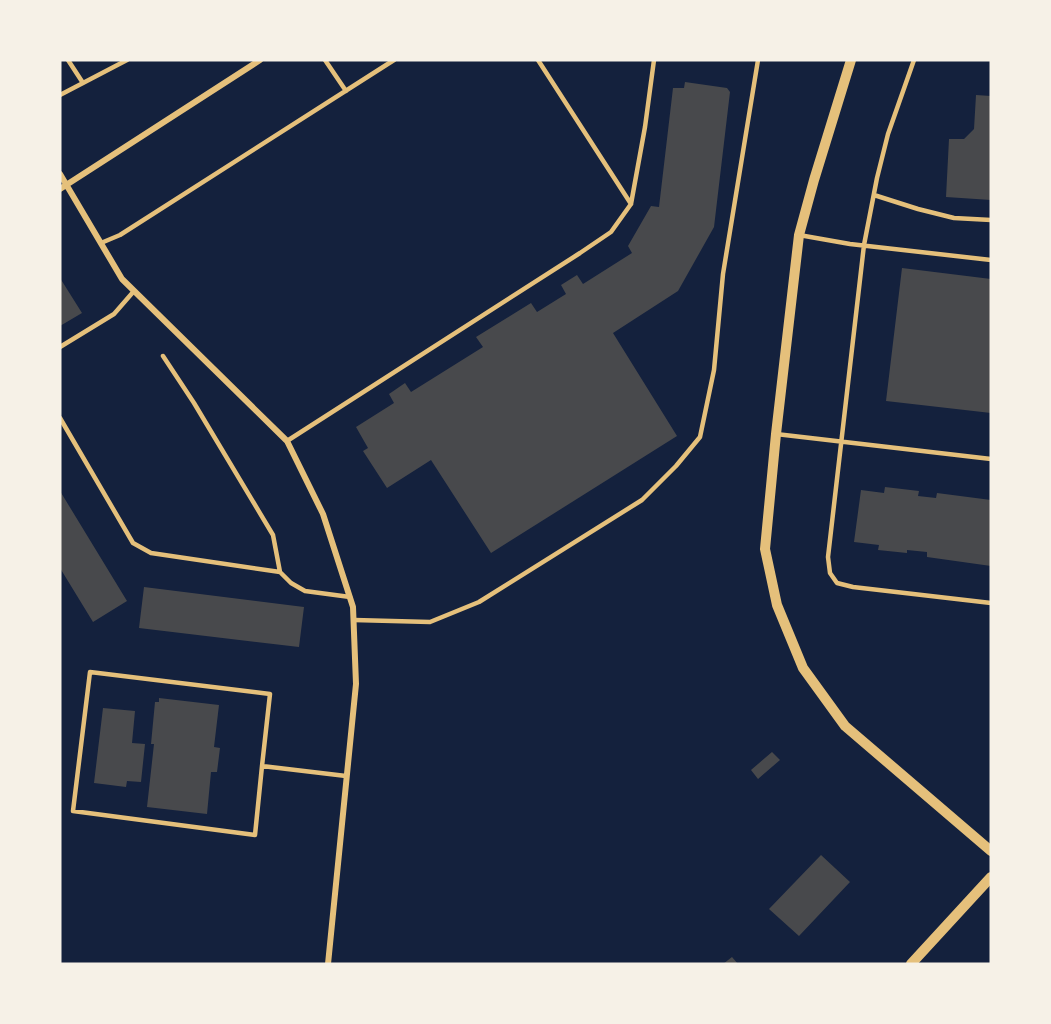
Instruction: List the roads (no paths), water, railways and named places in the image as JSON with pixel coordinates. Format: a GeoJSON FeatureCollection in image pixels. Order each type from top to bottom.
{"type":"FeatureCollection","features":[{"type":"Feature","properties":{"kind":"street"},"geometry":{"type":"LineString","coordinates":[[60,189],[260,60]]}},
{"type":"Feature","properties":{"kind":"street"},"geometry":{"type":"LineString","coordinates":[[851,60],[799,235],[765,549],[777,605],[803,668],[845,726],[991,851]]}},
{"type":"Feature","properties":{"kind":"street"},"geometry":{"type":"LineString","coordinates":[[60,174],[122,279],[287,441],[323,514],[353,607],[356,684],[328,964]]}},
{"type":"Feature","properties":{"kind":"street"},"geometry":{"type":"LineString","coordinates":[[911,964],[991,878]]}},
{"type":"Feature","properties":{"kind":"lane"},"geometry":{"type":"LineString","coordinates":[[68,60],[83,83]]}},
{"type":"Feature","properties":{"kind":"lane"},"geometry":{"type":"LineString","coordinates":[[60,95],[127,60]]}},
{"type":"Feature","properties":{"kind":"lane"},"geometry":{"type":"LineString","coordinates":[[325,60],[346,91]]}},
{"type":"Feature","properties":{"kind":"lane"},"geometry":{"type":"LineString","coordinates":[[101,243],[120,235],[394,60]]}},
{"type":"Feature","properties":{"kind":"lane"},"geometry":{"type":"LineString","coordinates":[[538,60],[632,204]]}},
{"type":"Feature","properties":{"kind":"lane"},"geometry":{"type":"LineString","coordinates":[[287,441],[611,232],[632,204],[654,60]]}},
{"type":"Feature","properties":{"kind":"lane"},"geometry":{"type":"LineString","coordinates":[[354,620],[430,622],[479,602],[642,500],[676,466],[700,437],[714,370],[723,274],[758,60]]}},
{"type":"Feature","properties":{"kind":"lane"},"geometry":{"type":"LineString","coordinates":[[914,60],[888,134],[864,245],[828,557],[830,573],[837,583],[853,587],[991,603]]}},
{"type":"Feature","properties":{"kind":"lane"},"geometry":{"type":"LineString","coordinates":[[874,195],[954,218],[991,220]]}},
{"type":"Feature","properties":{"kind":"lane"},"geometry":{"type":"LineString","coordinates":[[799,235],[850,244],[991,260]]}},
{"type":"Feature","properties":{"kind":"lane"},"geometry":{"type":"LineString","coordinates":[[60,346],[114,314],[134,291]]}},
{"type":"Feature","properties":{"kind":"lane"},"geometry":{"type":"LineString","coordinates":[[164,356],[273,535],[280,572],[291,583],[306,591],[350,597]]}},
{"type":"Feature","properties":{"kind":"lane"},"geometry":{"type":"LineString","coordinates":[[60,418],[133,543],[151,553],[280,572]]}},
{"type":"Feature","properties":{"kind":"lane"},"geometry":{"type":"LineString","coordinates":[[776,434],[991,459]]}},
{"type":"Feature","properties":{"kind":"lane"},"geometry":{"type":"LineString","coordinates":[[90,672],[270,694],[262,766],[255,835],[73,811],[90,672]]}},
{"type":"Feature","properties":{"kind":"lane"},"geometry":{"type":"LineString","coordinates":[[262,766],[346,777]]}}]}
